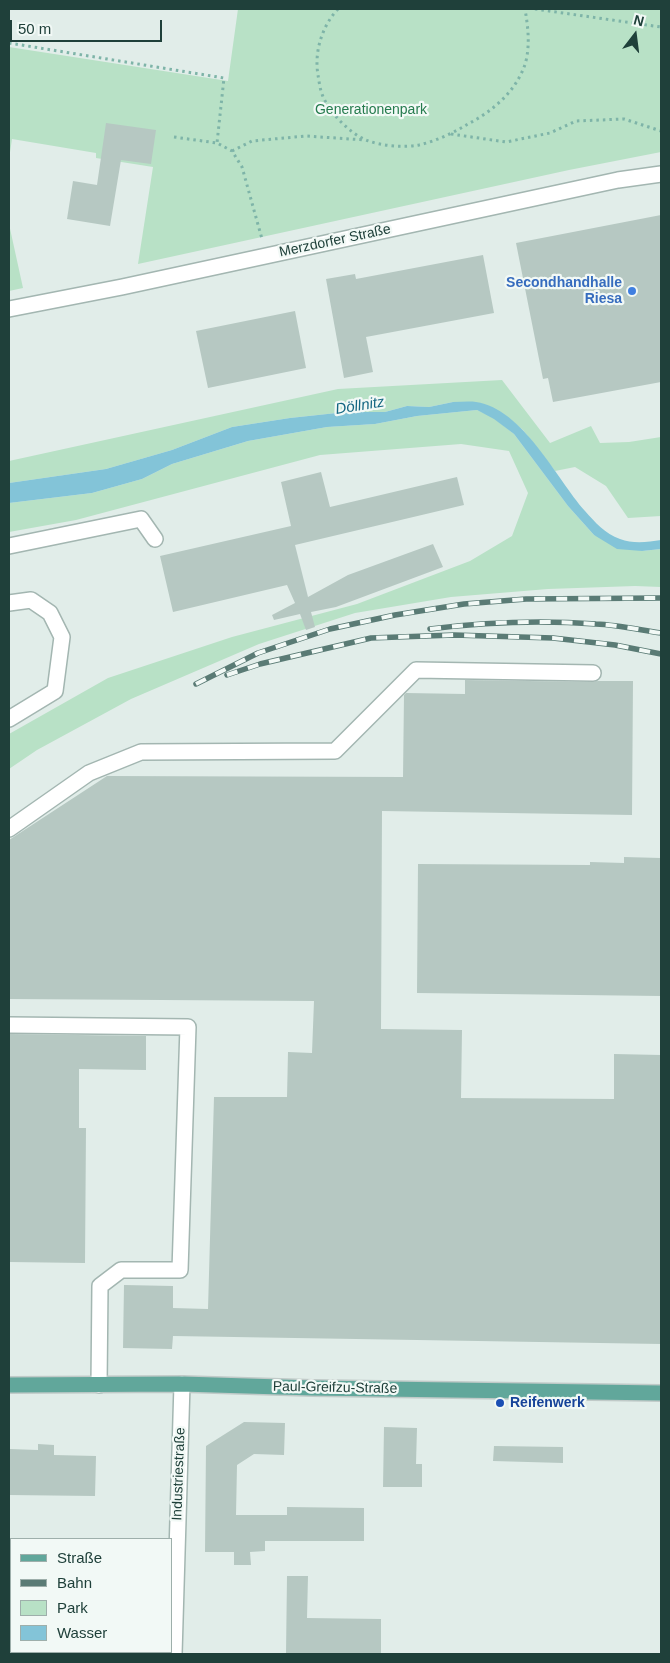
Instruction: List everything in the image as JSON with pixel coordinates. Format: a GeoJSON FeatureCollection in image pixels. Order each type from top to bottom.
{"type":"FeatureCollection","features":[{"type":"Feature","properties":{"kind":"main road","name":"Paul-Greifzu-Straße"},"geometry":{"type":"LineString","coordinates":[[9,1385],[182,1384],[313,1388],[661,1393]]}},
{"type":"Feature","properties":{"kind":"street","name":"Merzdorfer Straße"},"geometry":{"type":"LineString","coordinates":[[9,309],[122,287],[618,180],[661,174]]}},
{"type":"Feature","properties":{"kind":"street"},"geometry":{"type":"LineString","coordinates":[[9,546],[141,519],[155,539]]}},
{"type":"Feature","properties":{"kind":"street"},"geometry":{"type":"LineString","coordinates":[[9,602],[31,600],[50,613],[62,636],[55,691],[9,719]]}},
{"type":"Feature","properties":{"kind":"street"},"geometry":{"type":"LineString","coordinates":[[9,829],[89,773],[140,752],[335,751],[416,670],[593,673]]}},
{"type":"Feature","properties":{"kind":"street"},"geometry":{"type":"LineString","coordinates":[[9,1025],[188,1027],[180,1270],[121,1270],[100,1286],[99,1384]]}},
{"type":"Feature","properties":{"kind":"street","name":"Industriestraße"},"geometry":{"type":"LineString","coordinates":[[174,1654],[182,1384]]}},
{"type":"Feature","properties":{"kind":"path"},"geometry":{"type":"LineString","coordinates":[[338,9],[332,16],[319,44],[316,65],[322,94],[332,112],[365,140]]}},
{"type":"Feature","properties":{"kind":"path"},"geometry":{"type":"LineString","coordinates":[[232,151],[252,141],[306,136],[365,140],[390,146],[419,145],[451,134],[498,105],[514,86],[525,62],[529,35],[525,9]]}},
{"type":"Feature","properties":{"kind":"path"},"geometry":{"type":"LineString","coordinates":[[535,9],[661,27]]}},
{"type":"Feature","properties":{"kind":"path"},"geometry":{"type":"LineString","coordinates":[[9,43],[224,78],[217,143]]}},
{"type":"Feature","properties":{"kind":"path"},"geometry":{"type":"LineString","coordinates":[[451,134],[506,142],[550,133],[576,120],[624,119],[661,131]]}},
{"type":"Feature","properties":{"kind":"path"},"geometry":{"type":"LineString","coordinates":[[174,138],[217,143],[232,151],[242,167],[267,256]]}},
{"type":"Feature","properties":{"kind":"green space","name":"Generationenpark"},"geometry":{"type":"Polygon","coordinates":[[[238,9],[661,9],[661,152],[569,170],[138,264],[153,167],[96,158],[96,153],[12,139],[9,159],[9,47],[228,81],[238,9]]]}},
{"type":"Feature","properties":{"kind":"green space"},"geometry":{"type":"Polygon","coordinates":[[[9,224],[23,288],[9,291],[9,224]]]}},
{"type":"Feature","properties":{"kind":"green space"},"geometry":{"type":"Polygon","coordinates":[[[502,380],[550,443],[591,426],[600,443],[629,442],[661,437],[661,516],[628,518],[606,486],[575,467],[555,471],[523,430],[501,412],[453,402],[429,407],[407,406],[385,412],[346,412],[290,418],[232,427],[172,450],[106,469],[9,483],[9,461],[338,389],[502,380]]]}},
{"type":"Feature","properties":{"kind":"green space"},"geometry":{"type":"Polygon","coordinates":[[[477,410],[494,418],[514,434],[568,506],[594,535],[642,551],[661,549],[661,587],[548,589],[451,597],[355,613],[259,644],[131,699],[37,750],[9,769],[9,734],[108,678],[232,637],[357,604],[470,561],[512,536],[528,493],[509,451],[461,444],[320,455],[76,520],[9,532],[9,503],[92,493],[142,479],[172,464],[248,441],[327,427],[375,424],[417,416],[477,410]]]}},
{"type":"Feature","properties":{"kind":"water"},"geometry":{"type":"Polygon","coordinates":[[[453,402],[476,402],[493,407],[509,417],[537,447],[585,511],[601,527],[615,537],[625,541],[661,540],[661,549],[642,551],[617,549],[594,535],[568,506],[514,434],[494,419],[477,410],[417,416],[375,424],[327,427],[248,441],[172,464],[142,479],[92,493],[9,503],[9,483],[106,469],[172,450],[232,427],[290,418],[346,412],[385,412],[407,406],[429,407],[453,402]]]}},
{"type":"Feature","properties":{"kind":"building"},"geometry":{"type":"Polygon","coordinates":[[[106,123],[156,130],[151,164],[121,160],[110,226],[67,219],[73,181],[97,185],[106,123]]]}},
{"type":"Feature","properties":{"kind":"building"},"geometry":{"type":"Polygon","coordinates":[[[661,215],[661,382],[553,402],[548,378],[543,379],[516,243],[661,215]]]}},
{"type":"Feature","properties":{"kind":"building"},"geometry":{"type":"Polygon","coordinates":[[[483,255],[494,313],[366,337],[373,372],[344,378],[326,279],[355,274],[356,279],[483,255]]]}},
{"type":"Feature","properties":{"kind":"building"},"geometry":{"type":"Polygon","coordinates":[[[295,311],[306,368],[208,388],[196,331],[295,311]]]}},
{"type":"Feature","properties":{"kind":"building"},"geometry":{"type":"Polygon","coordinates":[[[321,472],[330,507],[457,477],[464,505],[295,545],[308,597],[348,575],[433,544],[443,567],[336,607],[311,612],[315,627],[306,630],[300,614],[274,620],[272,615],[295,603],[287,585],[173,612],[160,556],[291,526],[281,482],[321,472]]]}},
{"type":"Feature","properties":{"kind":"building"},"geometry":{"type":"Polygon","coordinates":[[[465,680],[633,681],[632,815],[382,811],[381,1029],[462,1030],[461,1098],[614,1099],[614,1054],[661,1055],[661,1344],[173,1336],[172,1349],[123,1348],[124,1285],[173,1286],[173,1308],[208,1309],[214,1097],[287,1097],[288,1052],[312,1053],[314,1001],[9,999],[9,840],[107,776],[403,777],[404,695],[406,693],[465,694],[465,680]]]}},
{"type":"Feature","properties":{"kind":"building"},"geometry":{"type":"Polygon","coordinates":[[[624,857],[661,858],[661,996],[417,993],[418,864],[590,865],[590,862],[624,863],[624,857]]]}},
{"type":"Feature","properties":{"kind":"building"},"geometry":{"type":"Polygon","coordinates":[[[9,1034],[146,1036],[146,1070],[79,1069],[79,1128],[86,1128],[85,1263],[9,1262],[9,1034]]]}},
{"type":"Feature","properties":{"kind":"building"},"geometry":{"type":"Polygon","coordinates":[[[244,1422],[285,1423],[284,1455],[254,1454],[237,1465],[236,1515],[287,1515],[287,1507],[364,1508],[364,1541],[265,1541],[265,1551],[250,1552],[251,1565],[234,1565],[234,1552],[205,1552],[206,1446],[244,1422]]]}},
{"type":"Feature","properties":{"kind":"building"},"geometry":{"type":"Polygon","coordinates":[[[384,1427],[417,1428],[416,1464],[422,1464],[422,1487],[383,1487],[384,1427]]]}},
{"type":"Feature","properties":{"kind":"building"},"geometry":{"type":"Polygon","coordinates":[[[38,1444],[54,1445],[54,1455],[96,1456],[95,1496],[9,1495],[9,1449],[38,1450],[38,1444]]]}},
{"type":"Feature","properties":{"kind":"building"},"geometry":{"type":"Polygon","coordinates":[[[494,1446],[563,1447],[563,1463],[493,1461],[494,1446]]]}},
{"type":"Feature","properties":{"kind":"building"},"geometry":{"type":"Polygon","coordinates":[[[287,1576],[308,1576],[307,1618],[381,1619],[381,1654],[286,1654],[287,1576]]]}},
{"type":"Feature","properties":{"kind":"railway"},"geometry":{"type":"LineString","coordinates":[[196,684],[258,653],[330,629],[395,615],[464,604],[526,599],[661,598]]}},
{"type":"Feature","properties":{"kind":"railway"},"geometry":{"type":"LineString","coordinates":[[430,629],[492,623],[554,622],[621,626],[661,633]]}},
{"type":"Feature","properties":{"kind":"railway"},"geometry":{"type":"LineString","coordinates":[[227,675],[260,664],[371,638],[454,635],[553,638],[615,645],[661,654]]}},
{"type":"Feature","properties":{"kind":"place","name":"Secondhandhalle Riesa"},"geometry":{"type":"Point","coordinates":[632,291]}},
{"type":"Feature","properties":{"kind":"place","name":"Reifenwerk"},"geometry":{"type":"Point","coordinates":[500,1403]}},
{"type":"Feature","properties":{"kind":"water label","name":"Döllnitz"},"geometry":{"type":"Point","coordinates":[360,406]}}]}
